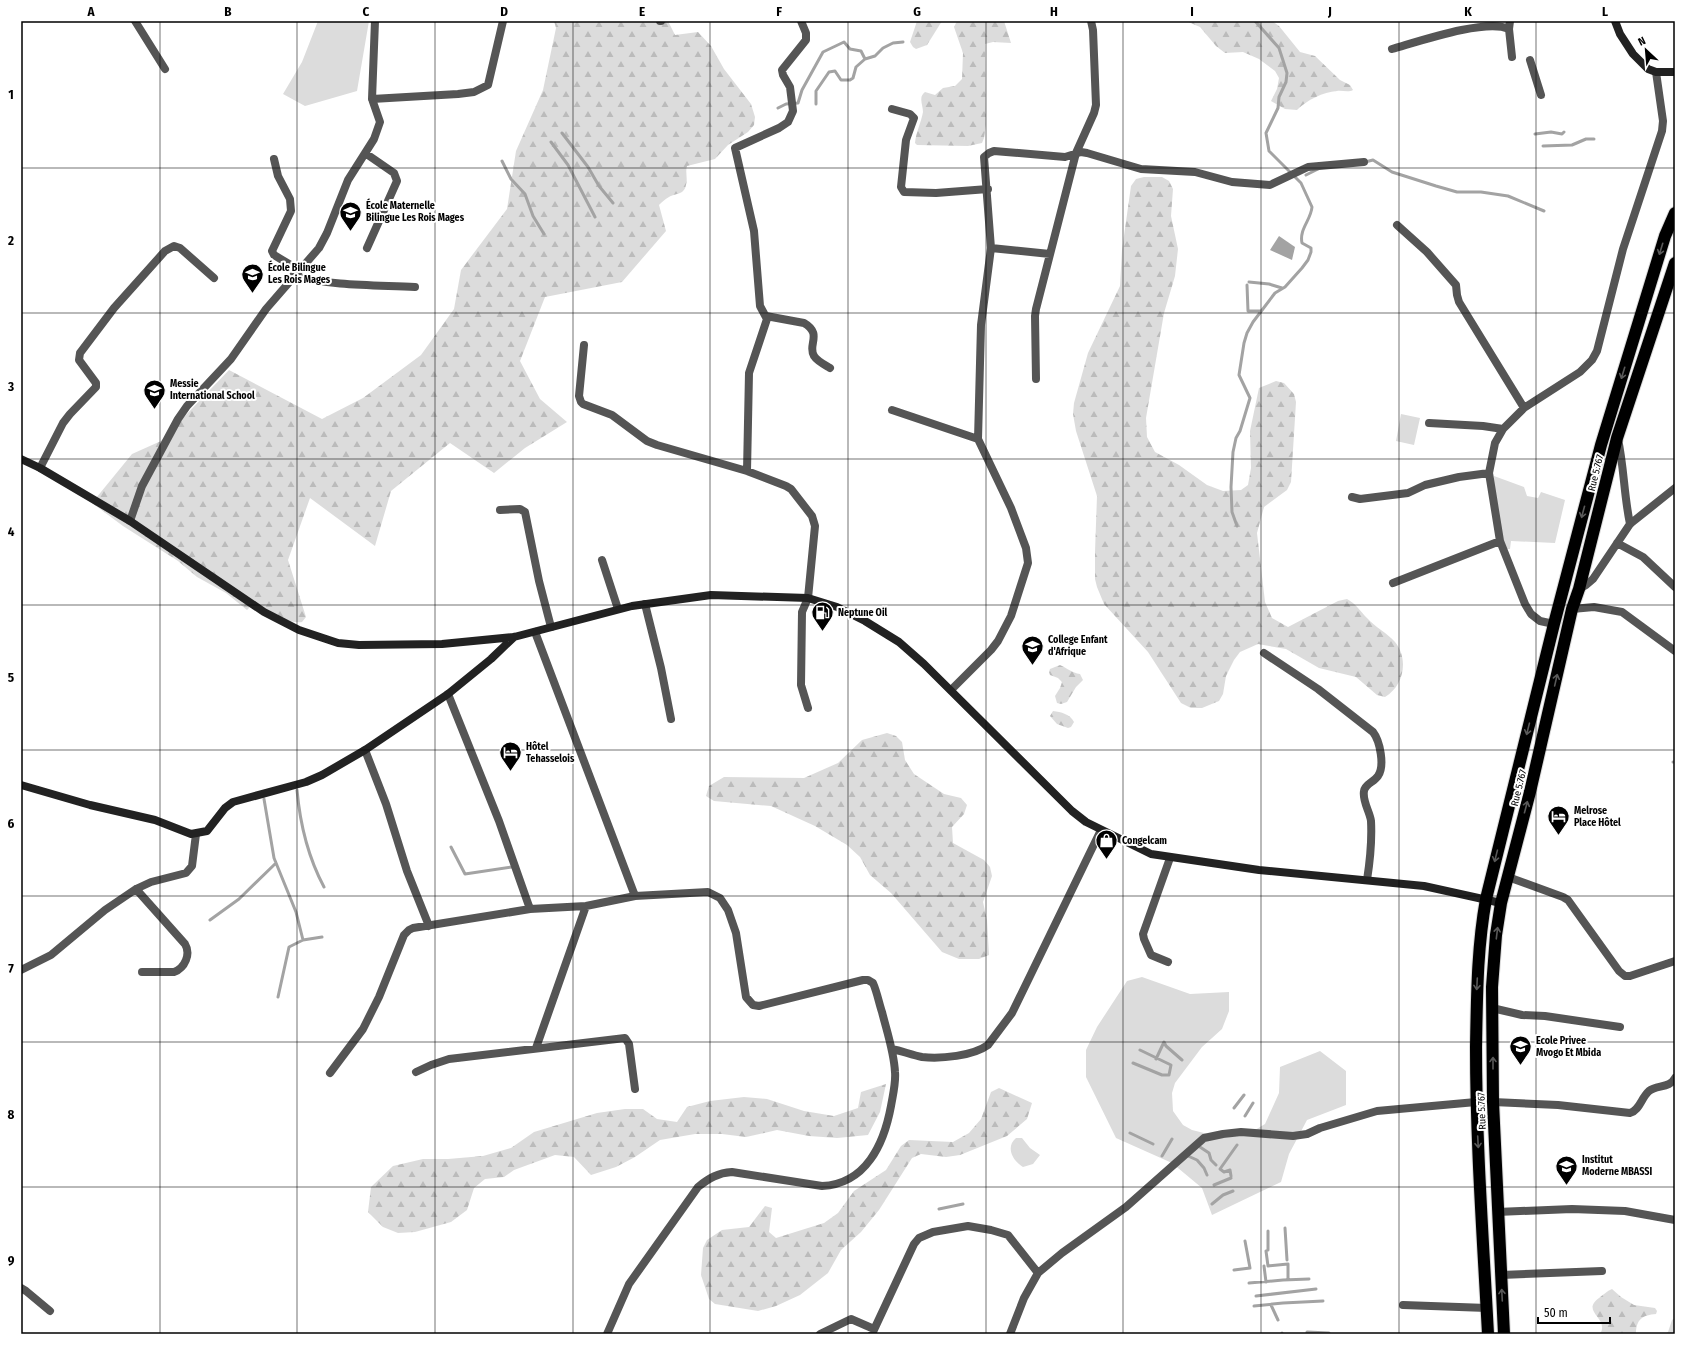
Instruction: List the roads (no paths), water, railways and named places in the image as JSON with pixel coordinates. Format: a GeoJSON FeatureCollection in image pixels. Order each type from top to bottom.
{"type":"FeatureCollection","features":[{"type":"Feature","properties":{"kind":"highway"},"geometry":{"type":"LineString","coordinates":[[1488,1334],[1476,1102],[1477,989],[1480,936],[1486,899],[1554,624],[1601,445],[1665,236],[1675,213]]}},
{"type":"Feature","properties":{"kind":"highway","name":"Rue 5.767"},"geometry":{"type":"LineString","coordinates":[[1504,1334],[1497,1212],[1493,1102],[1492,1008],[1492,986],[1501,903],[1530,792],[1572,609],[1579,589],[1617,438],[1675,263]]}},
{"type":"Feature","properties":{"kind":"main road"},"geometry":{"type":"LineString","coordinates":[[1615,21],[1620,34],[1633,54],[1648,69],[1656,72],[1675,72]]}},
{"type":"Feature","properties":{"kind":"main road"},"geometry":{"type":"LineString","coordinates":[[21,459],[40,468],[130,522],[264,612],[306,633],[342,644],[442,644],[514,637],[618,609],[711,595],[808,598],[837,607],[865,621],[899,642],[951,690],[1072,811],[1086,822],[1150,854],[1259,870],[1424,886],[1501,903]]}},
{"type":"Feature","properties":{"kind":"main road"},"geometry":{"type":"LineString","coordinates":[[21,785],[90,805],[155,820],[191,834],[207,831],[224,808],[233,802],[315,779],[365,750],[448,694],[491,660],[514,637]]}},
{"type":"Feature","properties":{"kind":"street"},"geometry":{"type":"LineString","coordinates":[[135,21],[165,70]]}},
{"type":"Feature","properties":{"kind":"street"},"geometry":{"type":"LineString","coordinates":[[130,522],[142,486],[178,419],[187,406],[230,359],[266,309],[323,240],[348,180],[378,131],[380,122],[372,99],[375,21]]}},
{"type":"Feature","properties":{"kind":"street"},"geometry":{"type":"LineString","coordinates":[[372,99],[463,94],[474,92],[488,85],[503,21]]}},
{"type":"Feature","properties":{"kind":"street"},"geometry":{"type":"LineString","coordinates":[[748,471],[749,373],[767,319],[760,306],[754,231],[735,148],[779,128],[788,122],[793,112],[790,87],[782,75],[782,70],[806,40],[806,33],[801,21]]}},
{"type":"Feature","properties":{"kind":"street"},"geometry":{"type":"LineString","coordinates":[[1036,379],[1035,316],[1076,153],[1094,114],[1096,105],[1093,30],[1091,21]]}},
{"type":"Feature","properties":{"kind":"street"},"geometry":{"type":"LineString","coordinates":[[1392,49],[1460,29],[1510,25],[1512,57]]}},
{"type":"Feature","properties":{"kind":"street"},"geometry":{"type":"LineString","coordinates":[[1530,60],[1541,95]]}},
{"type":"Feature","properties":{"kind":"street"},"geometry":{"type":"LineString","coordinates":[[1554,624],[1540,621],[1531,614],[1525,604],[1500,541],[1489,473],[1495,443],[1503,429],[1524,408],[1580,372],[1592,360],[1597,351],[1623,249],[1662,131],[1663,121],[1656,72]]}},
{"type":"Feature","properties":{"kind":"street"},"geometry":{"type":"LineString","coordinates":[[892,109],[910,114],[914,118],[906,140],[901,187],[904,192],[936,193],[988,189]]}},
{"type":"Feature","properties":{"kind":"street"},"geometry":{"type":"LineString","coordinates":[[951,690],[998,641],[1011,616],[1028,563],[1026,548],[1011,508],[978,439],[981,325],[991,248],[988,189],[984,157],[994,151],[1065,157],[1076,153],[1087,153],[1141,168],[1195,172],[1232,182],[1270,185],[1302,169],[1314,166],[1364,162]]}},
{"type":"Feature","properties":{"kind":"street"},"geometry":{"type":"LineString","coordinates":[[365,153],[394,173],[397,181],[367,248]]}},
{"type":"Feature","properties":{"kind":"street"},"geometry":{"type":"LineString","coordinates":[[274,159],[278,176],[290,199],[291,211],[272,251],[274,255],[304,279],[341,283],[415,287]]}},
{"type":"Feature","properties":{"kind":"street"},"geometry":{"type":"LineString","coordinates":[[1397,225],[1427,252],[1456,285],[1459,302],[1524,408]]}},
{"type":"Feature","properties":{"kind":"street"},"geometry":{"type":"LineString","coordinates":[[40,468],[63,423],[96,387],[96,383],[79,360],[80,353],[114,308],[165,250],[174,246],[180,248],[214,278]]}},
{"type":"Feature","properties":{"kind":"street"},"geometry":{"type":"LineString","coordinates":[[991,248],[1050,254]]}},
{"type":"Feature","properties":{"kind":"street"},"geometry":{"type":"LineString","coordinates":[[766,316],[804,323],[808,326],[812,330],[814,336],[813,353],[815,357],[830,368]]}},
{"type":"Feature","properties":{"kind":"street"},"geometry":{"type":"LineString","coordinates":[[584,345],[579,396],[579,399],[583,404],[612,415],[647,441],[656,445],[748,471],[786,486],[791,489],[812,516],[815,531],[808,598],[802,612],[800,676],[802,694],[808,708]]}},
{"type":"Feature","properties":{"kind":"street"},"geometry":{"type":"LineString","coordinates":[[892,410],[978,439]]}},
{"type":"Feature","properties":{"kind":"street"},"geometry":{"type":"LineString","coordinates":[[1429,423],[1483,426],[1503,429]]}},
{"type":"Feature","properties":{"kind":"street"},"geometry":{"type":"LineString","coordinates":[[1617,438],[1622,460],[1626,506],[1630,524]]}},
{"type":"Feature","properties":{"kind":"street"},"geometry":{"type":"LineString","coordinates":[[1352,497],[1360,499],[1408,493],[1425,485],[1459,477],[1489,473]]}},
{"type":"Feature","properties":{"kind":"street"},"geometry":{"type":"LineString","coordinates":[[1579,589],[1593,579],[1630,524],[1675,488]]}},
{"type":"Feature","properties":{"kind":"street"},"geometry":{"type":"LineString","coordinates":[[500,510],[520,509],[525,512],[539,581],[551,627]]}},
{"type":"Feature","properties":{"kind":"street"},"geometry":{"type":"LineString","coordinates":[[1393,583],[1500,541]]}},
{"type":"Feature","properties":{"kind":"street"},"geometry":{"type":"LineString","coordinates":[[1617,543],[1643,557],[1675,587]]}},
{"type":"Feature","properties":{"kind":"street"},"geometry":{"type":"LineString","coordinates":[[602,560],[618,609]]}},
{"type":"Feature","properties":{"kind":"street"},"geometry":{"type":"LineString","coordinates":[[645,604],[662,668],[671,719]]}},
{"type":"Feature","properties":{"kind":"street"},"geometry":{"type":"LineString","coordinates":[[1572,609],[1594,607],[1622,612],[1675,651]]}},
{"type":"Feature","properties":{"kind":"street"},"geometry":{"type":"LineString","coordinates":[[535,632],[635,896]]}},
{"type":"Feature","properties":{"kind":"street"},"geometry":{"type":"LineString","coordinates":[[1264,653],[1318,690],[1373,732],[1378,738],[1382,764],[1381,771],[1378,777],[1365,787],[1363,793],[1371,821],[1370,858],[1367,880]]}},
{"type":"Feature","properties":{"kind":"street"},"geometry":{"type":"LineString","coordinates":[[448,694],[499,821],[530,909]]}},
{"type":"Feature","properties":{"kind":"street"},"geometry":{"type":"LineString","coordinates":[[365,750],[386,804],[407,871],[429,926]]}},
{"type":"Feature","properties":{"kind":"street"},"geometry":{"type":"LineString","coordinates":[[892,1049],[922,1056],[938,1057],[971,1053],[983,1049],[988,1045],[1012,1013],[1101,830]]}},
{"type":"Feature","properties":{"kind":"street"},"geometry":{"type":"LineString","coordinates":[[21,970],[51,955],[105,910],[136,889],[151,882],[186,873],[190,870],[192,866],[196,834]]}},
{"type":"Feature","properties":{"kind":"street"},"geometry":{"type":"LineString","coordinates":[[1168,962],[1151,955],[1143,934],[1170,858]]}},
{"type":"Feature","properties":{"kind":"street"},"geometry":{"type":"LineString","coordinates":[[1508,877],[1568,900],[1619,971],[1625,976],[1630,976],[1675,961]]}},
{"type":"Feature","properties":{"kind":"street"},"geometry":{"type":"LineString","coordinates":[[136,889],[185,944],[188,954],[183,968],[174,972],[142,972]]}},
{"type":"Feature","properties":{"kind":"street"},"geometry":{"type":"LineString","coordinates":[[330,1073],[363,1029],[380,997],[404,935],[409,930],[530,909],[586,906],[635,896],[708,892],[720,898],[728,910],[736,933],[746,997],[753,1005],[759,1006],[863,980],[868,980],[873,983],[892,1049],[895,1072],[895,1086],[889,1120],[876,1151],[859,1172],[847,1181],[833,1186],[822,1186],[732,1172],[723,1173],[706,1181],[698,1187],[629,1284],[607,1334]]}},
{"type":"Feature","properties":{"kind":"street"},"geometry":{"type":"LineString","coordinates":[[536,1048],[586,906]]}},
{"type":"Feature","properties":{"kind":"street"},"geometry":{"type":"LineString","coordinates":[[1492,1008],[1522,1015],[1545,1016],[1620,1027]]}},
{"type":"Feature","properties":{"kind":"street"},"geometry":{"type":"LineString","coordinates":[[416,1072],[449,1059],[625,1038],[629,1044],[635,1089]]}},
{"type":"Feature","properties":{"kind":"street"},"geometry":{"type":"LineString","coordinates":[[1493,1102],[1558,1105],[1630,1113],[1636,1110],[1651,1090],[1669,1084],[1675,1078]]}},
{"type":"Feature","properties":{"kind":"street"},"geometry":{"type":"LineString","coordinates":[[1010,1334],[1024,1298],[1038,1273],[1062,1253],[1126,1207],[1204,1138],[1241,1132],[1293,1136],[1307,1134],[1320,1128],[1378,1111],[1476,1102]]}},
{"type":"Feature","properties":{"kind":"street"},"geometry":{"type":"LineString","coordinates":[[1497,1212],[1572,1209],[1625,1210],[1675,1220]]}},
{"type":"Feature","properties":{"kind":"street"},"geometry":{"type":"LineString","coordinates":[[820,1334],[851,1319],[873,1331],[914,1244],[920,1238],[933,1232],[968,1226],[1008,1235],[1038,1273]]}},
{"type":"Feature","properties":{"kind":"street"},"geometry":{"type":"LineString","coordinates":[[1501,1275],[1602,1271]]}},
{"type":"Feature","properties":{"kind":"street"},"geometry":{"type":"LineString","coordinates":[[21,1288],[50,1311]]}},
{"type":"Feature","properties":{"kind":"street"},"geometry":{"type":"LineString","coordinates":[[1404,1305],[1487,1308]]}},
{"type":"Feature","properties":{"kind":"waterway"},"geometry":{"type":"LineString","coordinates":[[1237,526],[1232,512],[1231,487],[1233,452],[1236,438],[1240,431],[1250,398],[1239,375],[1244,343],[1253,322],[1275,293],[1285,287],[1302,268],[1308,260],[1311,252],[1311,248],[1302,243],[1302,233],[1310,216],[1312,207],[1301,183],[1269,151],[1266,133],[1278,108],[1279,97],[1286,82],[1287,73],[1279,48],[1255,21]]}},
{"type":"Feature","properties":{"kind":"waterway"},"geometry":{"type":"LineString","coordinates":[[778,108],[786,104],[798,103],[802,90],[823,52],[844,42],[850,49],[861,51],[865,59]]}},
{"type":"Feature","properties":{"kind":"waterway"},"geometry":{"type":"LineString","coordinates":[[816,104],[816,91],[829,72],[835,71],[841,80],[850,80],[853,78],[856,67],[865,59],[875,56],[883,48],[893,43],[903,42]]}},
{"type":"Feature","properties":{"kind":"waterway"},"geometry":{"type":"LineString","coordinates":[[1535,134],[1551,132],[1562,134],[1564,132]]}},
{"type":"Feature","properties":{"kind":"waterway"},"geometry":{"type":"LineString","coordinates":[[562,133],[588,167],[599,186],[613,203]]}},
{"type":"Feature","properties":{"kind":"waterway"},"geometry":{"type":"LineString","coordinates":[[1543,146],[1572,145],[1586,139],[1594,139]]}},
{"type":"Feature","properties":{"kind":"waterway"},"geometry":{"type":"LineString","coordinates":[[551,142],[568,165],[595,217]]}},
{"type":"Feature","properties":{"kind":"waterway"},"geometry":{"type":"LineString","coordinates":[[1365,162],[1373,160],[1392,172],[1457,192],[1481,192],[1508,196],[1544,211]]}},
{"type":"Feature","properties":{"kind":"waterway"},"geometry":{"type":"LineString","coordinates":[[502,161],[511,179],[525,194],[533,216],[544,234]]}},
{"type":"Feature","properties":{"kind":"waterway"},"geometry":{"type":"LineString","coordinates":[[1306,175],[1318,169]]}},
{"type":"Feature","properties":{"kind":"waterway"},"geometry":{"type":"LineString","coordinates":[[1249,282],[1269,284],[1282,288]]}},
{"type":"Feature","properties":{"kind":"waterway"},"geometry":{"type":"LineString","coordinates":[[1247,285],[1248,311],[1261,311]]}},
{"type":"Feature","properties":{"kind":"waterway"},"geometry":{"type":"LineString","coordinates":[[297,790],[300,815],[309,852],[324,887]]}},
{"type":"Feature","properties":{"kind":"waterway"},"geometry":{"type":"LineString","coordinates":[[264,799],[274,858],[296,912],[303,940]]}},
{"type":"Feature","properties":{"kind":"waterway"},"geometry":{"type":"LineString","coordinates":[[451,847],[465,874],[512,867]]}},
{"type":"Feature","properties":{"kind":"waterway"},"geometry":{"type":"LineString","coordinates":[[210,920],[239,899],[276,863]]}},
{"type":"Feature","properties":{"kind":"waterway"},"geometry":{"type":"LineString","coordinates":[[278,997],[289,947],[303,940],[322,937]]}},
{"type":"Feature","properties":{"kind":"waterway"},"geometry":{"type":"LineString","coordinates":[[1156,1059],[1164,1042],[1166,1046],[1182,1060]]}},
{"type":"Feature","properties":{"kind":"waterway"},"geometry":{"type":"LineString","coordinates":[[1133,1063],[1162,1075],[1169,1075],[1171,1065],[1140,1050]]}},
{"type":"Feature","properties":{"kind":"waterway"},"geometry":{"type":"LineString","coordinates":[[1234,1108],[1244,1095]]}},
{"type":"Feature","properties":{"kind":"waterway"},"geometry":{"type":"LineString","coordinates":[[1245,1116],[1253,1103]]}},
{"type":"Feature","properties":{"kind":"waterway"},"geometry":{"type":"LineString","coordinates":[[1130,1133],[1153,1144]]}},
{"type":"Feature","properties":{"kind":"waterway"},"geometry":{"type":"LineString","coordinates":[[1162,1156],[1172,1139]]}},
{"type":"Feature","properties":{"kind":"waterway"},"geometry":{"type":"LineString","coordinates":[[1197,1145],[1209,1153],[1211,1160],[1216,1165]]}},
{"type":"Feature","properties":{"kind":"waterway"},"geometry":{"type":"LineString","coordinates":[[1231,1176],[1230,1170],[1224,1172],[1220,1169],[1237,1145]]}},
{"type":"Feature","properties":{"kind":"waterway"},"geometry":{"type":"LineString","coordinates":[[1188,1156],[1197,1160],[1204,1168],[1207,1175]]}},
{"type":"Feature","properties":{"kind":"waterway"},"geometry":{"type":"LineString","coordinates":[[1214,1185],[1231,1178]]}},
{"type":"Feature","properties":{"kind":"waterway"},"geometry":{"type":"LineString","coordinates":[[1212,1204],[1223,1195],[1233,1191]]}},
{"type":"Feature","properties":{"kind":"waterway"},"geometry":{"type":"LineString","coordinates":[[939,1209],[963,1204]]}},
{"type":"Feature","properties":{"kind":"waterway"},"geometry":{"type":"LineString","coordinates":[[1285,1228],[1287,1260]]}},
{"type":"Feature","properties":{"kind":"waterway"},"geometry":{"type":"LineString","coordinates":[[1268,1231],[1268,1250]]}},
{"type":"Feature","properties":{"kind":"waterway"},"geometry":{"type":"LineString","coordinates":[[1234,1270],[1250,1268],[1245,1241]]}},
{"type":"Feature","properties":{"kind":"waterway"},"geometry":{"type":"LineString","coordinates":[[1266,1251],[1268,1266],[1288,1264],[1288,1280]]}},
{"type":"Feature","properties":{"kind":"waterway"},"geometry":{"type":"LineString","coordinates":[[1264,1266],[1266,1282]]}},
{"type":"Feature","properties":{"kind":"waterway"},"geometry":{"type":"LineString","coordinates":[[1249,1283],[1309,1279]]}},
{"type":"Feature","properties":{"kind":"waterway"},"geometry":{"type":"LineString","coordinates":[[1256,1296],[1316,1289]]}},
{"type":"Feature","properties":{"kind":"waterway"},"geometry":{"type":"LineString","coordinates":[[1254,1306],[1323,1301]]}},
{"type":"Feature","properties":{"kind":"waterway"},"geometry":{"type":"LineString","coordinates":[[1271,1305],[1278,1320]]}},
{"type":"Feature","properties":{"kind":"waterway"},"geometry":{"type":"LineString","coordinates":[[1307,1334],[1307,1332],[1329,1333]]}},
{"type":"Feature","properties":{"kind":"place","name":"École Maternelle Bilingue Les Rois Mages"},"geometry":{"type":"Point","coordinates":[351,232]}},
{"type":"Feature","properties":{"kind":"place","name":"École Bilingue Les Rois Mages"},"geometry":{"type":"Point","coordinates":[252,294]}},
{"type":"Feature","properties":{"kind":"place","name":"Messie International School"},"geometry":{"type":"Point","coordinates":[155,410]}},
{"type":"Feature","properties":{"kind":"place","name":"Neptune Oil"},"geometry":{"type":"Point","coordinates":[823,632]}},
{"type":"Feature","properties":{"kind":"place","name":"College Enfant d'Afrique"},"geometry":{"type":"Point","coordinates":[1033,666]}},
{"type":"Feature","properties":{"kind":"place","name":"Hôtel Tehasselois"},"geometry":{"type":"Point","coordinates":[511,772]}},
{"type":"Feature","properties":{"kind":"place","name":"Melrose Place Hôtel"},"geometry":{"type":"Point","coordinates":[1559,836]}},
{"type":"Feature","properties":{"kind":"place","name":"Congelcam"},"geometry":{"type":"Point","coordinates":[1107,860]}},
{"type":"Feature","properties":{"kind":"place","name":"Ecole Privee Mvogo Et Mbida"},"geometry":{"type":"Point","coordinates":[1521,1066]}},
{"type":"Feature","properties":{"kind":"place","name":"Institut Moderne MBASSI"},"geometry":{"type":"Point","coordinates":[1566,1186]}}]}
